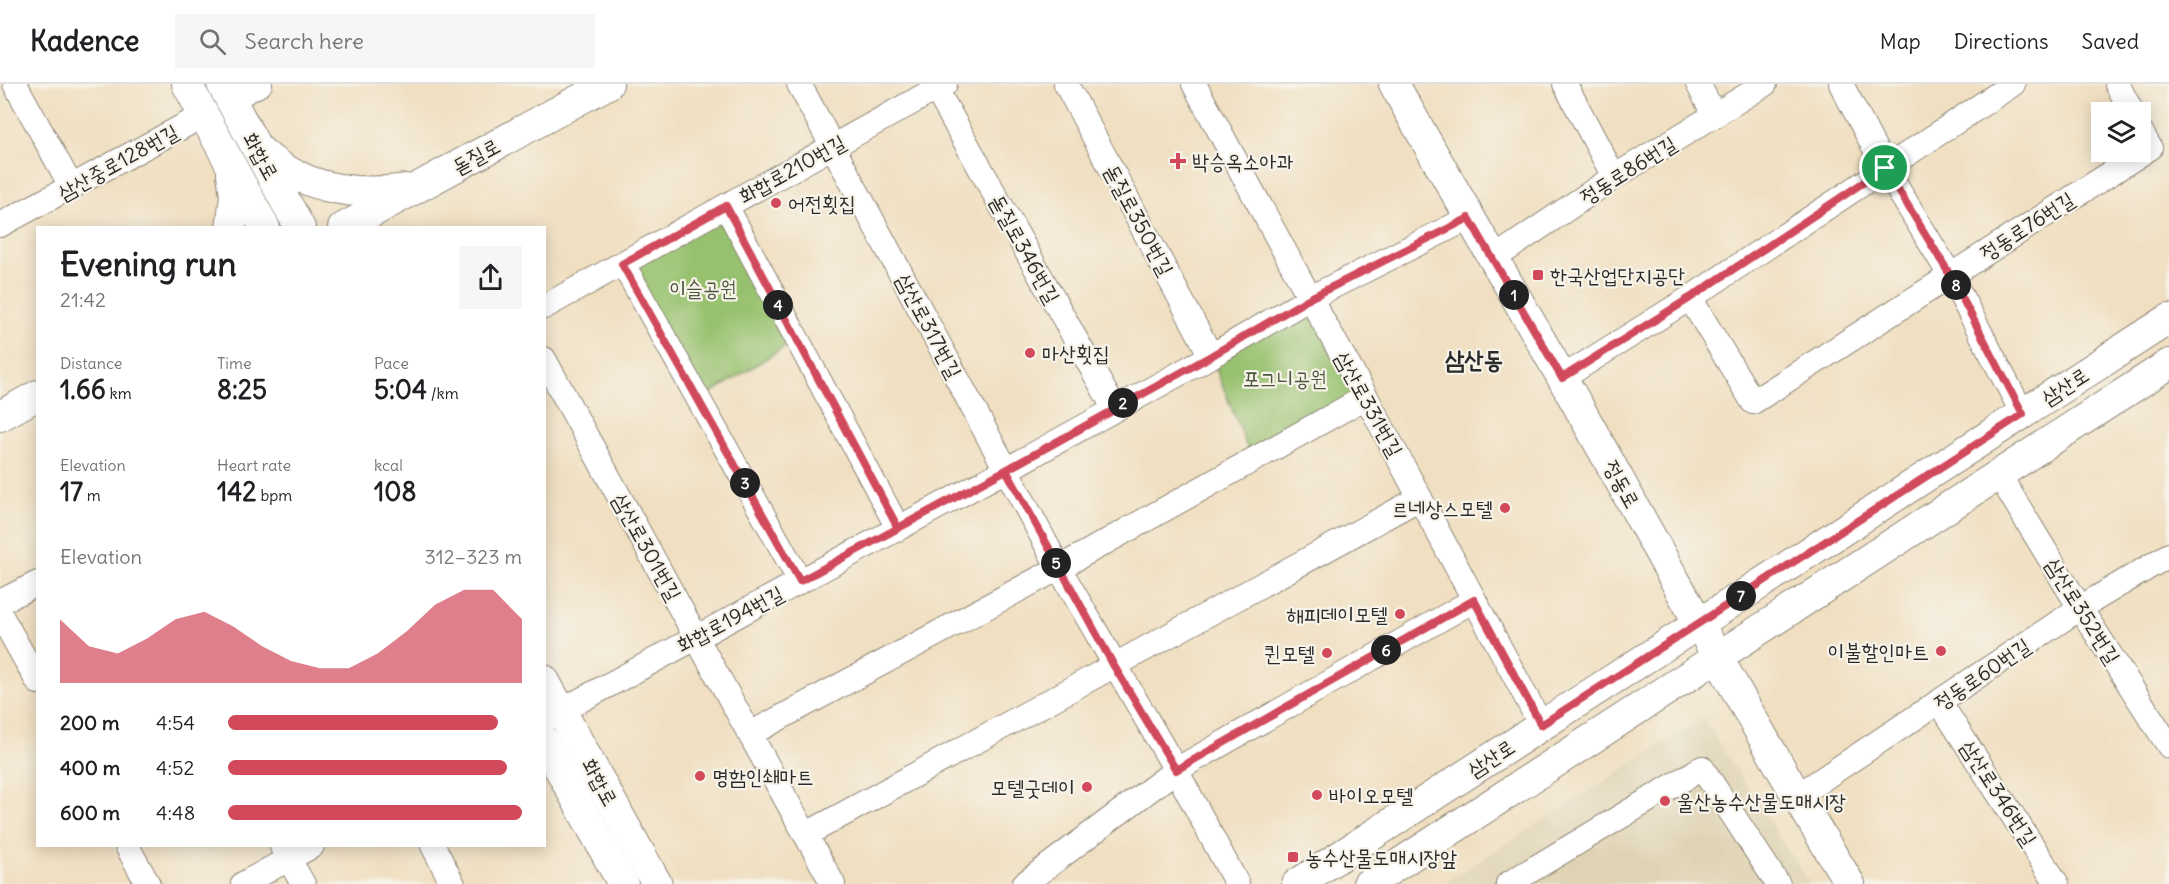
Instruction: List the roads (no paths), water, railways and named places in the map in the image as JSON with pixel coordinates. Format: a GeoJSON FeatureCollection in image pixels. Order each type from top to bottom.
{"type":"FeatureCollection","features":[{"type":"Feature","properties":{"kind":"main road","name":"화합로"},"geometry":{"type":"LineString","coordinates":[[187,84],[264,226]]}},
{"type":"Feature","properties":{"kind":"main road","name":"돋질로"},"geometry":{"type":"LineString","coordinates":[[347,226],[608,84]]}},
{"type":"Feature","properties":{"kind":"main road","name":"정동로"},"geometry":{"type":"LineString","coordinates":[[1394,84],[1562,378],[1717,658],[1850,884]]}},
{"type":"Feature","properties":{"kind":"main road","name":"화합로"},"geometry":{"type":"LineString","coordinates":[[226,92],[299,226]]}},
{"type":"Feature","properties":{"kind":"main road"},"geometry":{"type":"LineString","coordinates":[[204,115],[214,130],[220,133],[230,132],[237,118],[226,92]]}},
{"type":"Feature","properties":{"kind":"main road"},"geometry":{"type":"LineString","coordinates":[[256,148],[279,167],[327,187],[372,192],[423,184]]}},
{"type":"Feature","properties":{"kind":"main road"},"geometry":{"type":"LineString","coordinates":[[230,162],[235,196],[231,226]]}},
{"type":"Feature","properties":{"kind":"main road"},"geometry":{"type":"LineString","coordinates":[[384,226],[400,205],[423,184]]}},
{"type":"Feature","properties":{"kind":"main road","name":"삼산로"},"geometry":{"type":"LineString","coordinates":[[1297,884],[2169,319]]}},
{"type":"Feature","properties":{"kind":"main road","name":"삼산로"},"geometry":{"type":"LineString","coordinates":[[1368,884],[2169,364]]}},
{"type":"Feature","properties":{"kind":"main road"},"geometry":{"type":"LineString","coordinates":[[0,416],[36,396]]}},
{"type":"Feature","properties":{"kind":"main road","name":"화합로"},"geometry":{"type":"LineString","coordinates":[[546,688],[553,715],[657,884]]}},
{"type":"Feature","properties":{"kind":"main road","name":"화합로"},"geometry":{"type":"LineString","coordinates":[[546,745],[623,884]]}},
{"type":"Feature","properties":{"kind":"street"},"geometry":{"type":"LineString","coordinates":[[15,84],[72,188]]}},
{"type":"Feature","properties":{"kind":"street"},"geometry":{"type":"LineString","coordinates":[[226,92],[260,84]]}},
{"type":"Feature","properties":{"kind":"street","name":"삼산로317번길"},"geometry":{"type":"LineString","coordinates":[[799,84],[1059,568],[1176,770],[1237,884]]}},
{"type":"Feature","properties":{"kind":"street","name":"돋질로350번길"},"geometry":{"type":"LineString","coordinates":[[1066,84],[1211,356]]}},
{"type":"Feature","properties":{"kind":"street","name":"삼산로331번길"},"geometry":{"type":"LineString","coordinates":[[1194,84],[1366,397],[1541,725]]}},
{"type":"Feature","properties":{"kind":"street"},"geometry":{"type":"LineString","coordinates":[[1565,84],[1614,177]]}},
{"type":"Feature","properties":{"kind":"street"},"geometry":{"type":"LineString","coordinates":[[1698,84],[1715,116]]}},
{"type":"Feature","properties":{"kind":"street","name":"정동로86번길"},"geometry":{"type":"LineString","coordinates":[[1493,259],[1614,177],[1765,84]]}},
{"type":"Feature","properties":{"kind":"street"},"geometry":{"type":"LineString","coordinates":[[1841,84],[1885,168],[1950,275],[2023,414]]}},
{"type":"Feature","properties":{"kind":"street"},"geometry":{"type":"LineString","coordinates":[[1562,378],[1690,298],[2013,84]]}},
{"type":"Feature","properties":{"kind":"street"},"geometry":{"type":"LineString","coordinates":[[2117,84],[2127,102]]}},
{"type":"Feature","properties":{"kind":"street","name":"화합로210번길"},"geometry":{"type":"LineString","coordinates":[[546,306],[941,87]]}},
{"type":"Feature","properties":{"kind":"street","name":"돋질로346번길"},"geometry":{"type":"LineString","coordinates":[[941,87],[1114,408]]}},
{"type":"Feature","properties":{"kind":"street","name":"삼산중로128번길"},"geometry":{"type":"LineString","coordinates":[[0,225],[204,115]]}},
{"type":"Feature","properties":{"kind":"street","name":"정동로76번길"},"geometry":{"type":"LineString","coordinates":[[1690,298],[1753,402],[1950,275],[2112,162]]}},
{"type":"Feature","properties":{"kind":"street"},"geometry":{"type":"LineString","coordinates":[[726,206],[898,528]]}},
{"type":"Feature","properties":{"kind":"street","name":"화합로194번길"},"geometry":{"type":"LineString","coordinates":[[553,715],[1006,470],[1310,298],[1469,218]]}},
{"type":"Feature","properties":{"kind":"street"},"geometry":{"type":"LineString","coordinates":[[622,264],[800,581]]}},
{"type":"Feature","properties":{"kind":"street","name":"삼산로301번길"},"geometry":{"type":"LineString","coordinates":[[546,363],[833,884]]}},
{"type":"Feature","properties":{"kind":"street"},"geometry":{"type":"LineString","coordinates":[[750,734],[1059,568],[1366,397]]}},
{"type":"Feature","properties":{"kind":"street","name":"삼산로352번길"},"geometry":{"type":"LineString","coordinates":[[1999,474],[2080,608],[2169,746]]}},
{"type":"Feature","properties":{"kind":"street"},"geometry":{"type":"LineString","coordinates":[[807,834],[1420,498]]}},
{"type":"Feature","properties":{"kind":"street","name":"정동로60번길"},"geometry":{"type":"LineString","coordinates":[[1797,796],[2080,608],[2169,555]]}},
{"type":"Feature","properties":{"kind":"street"},"geometry":{"type":"LineString","coordinates":[[0,602],[36,584]]}},
{"type":"Feature","properties":{"kind":"street"},"geometry":{"type":"LineString","coordinates":[[1024,884],[1176,770],[1474,600]]}},
{"type":"Feature","properties":{"kind":"street"},"geometry":{"type":"LineString","coordinates":[[0,614],[36,678]]}},
{"type":"Feature","properties":{"kind":"street","name":"삼산로346번길"},"geometry":{"type":"LineString","coordinates":[[1940,703],[2057,884]]}},
{"type":"Feature","properties":{"kind":"street"},"geometry":{"type":"LineString","coordinates":[[1508,884],[1702,768],[1778,884]]}},
{"type":"Feature","properties":{"kind":"street"},"geometry":{"type":"LineString","coordinates":[[129,847],[148,884]]}},
{"type":"Feature","properties":{"kind":"street"},"geometry":{"type":"LineString","coordinates":[[243,884],[285,852],[308,847]]}},
{"type":"Feature","properties":{"kind":"street"},"geometry":{"type":"LineString","coordinates":[[434,847],[453,884]]}},
{"type":"Feature","properties":{"kind":"street"},"geometry":{"type":"LineString","coordinates":[[285,852],[303,884]]}},
{"type":"Feature","properties":{"kind":"place","name":"박승옥소아과"},"geometry":{"type":"Point","coordinates":[1178,161]}},
{"type":"Feature","properties":{"kind":"place","name":"어전횟집"},"geometry":{"type":"Point","coordinates":[776,203]}},
{"type":"Feature","properties":{"kind":"place","name":"한국산업단지공단"},"geometry":{"type":"Point","coordinates":[1538,275]}},
{"type":"Feature","properties":{"kind":"place","name":"마산횟집"},"geometry":{"type":"Point","coordinates":[1030,353]}},
{"type":"Feature","properties":{"kind":"place","name":"르네상스모텔"},"geometry":{"type":"Point","coordinates":[1505,508]}},
{"type":"Feature","properties":{"kind":"place","name":"해피데이모텔"},"geometry":{"type":"Point","coordinates":[1400,614]}},
{"type":"Feature","properties":{"kind":"place","name":"이불할인마트"},"geometry":{"type":"Point","coordinates":[1941,651]}},
{"type":"Feature","properties":{"kind":"place","name":"퀸모텔"},"geometry":{"type":"Point","coordinates":[1327,653]}},
{"type":"Feature","properties":{"kind":"place","name":"명함인쇄마트"},"geometry":{"type":"Point","coordinates":[700,776]}},
{"type":"Feature","properties":{"kind":"place","name":"모텔굿데이"},"geometry":{"type":"Point","coordinates":[1087,787]}},
{"type":"Feature","properties":{"kind":"place","name":"바이오모텔"},"geometry":{"type":"Point","coordinates":[1317,795]}},
{"type":"Feature","properties":{"kind":"place","name":"울산농수산물도매시장"},"geometry":{"type":"Point","coordinates":[1665,801]}},
{"type":"Feature","properties":{"kind":"place","name":"농수산물도매시장앞"},"geometry":{"type":"Point","coordinates":[1293,857]}},
{"type":"Feature","properties":{"kind":"district","name":"삼산동"},"geometry":{"type":"Point","coordinates":[1474,359]}},
{"type":"Feature","properties":{"kind":"park label","name":"이슬공원"},"geometry":{"type":"Point","coordinates":[703,288]}},
{"type":"Feature","properties":{"kind":"park label","name":"포그니공원"},"geometry":{"type":"Point","coordinates":[1285,378]}}]}
